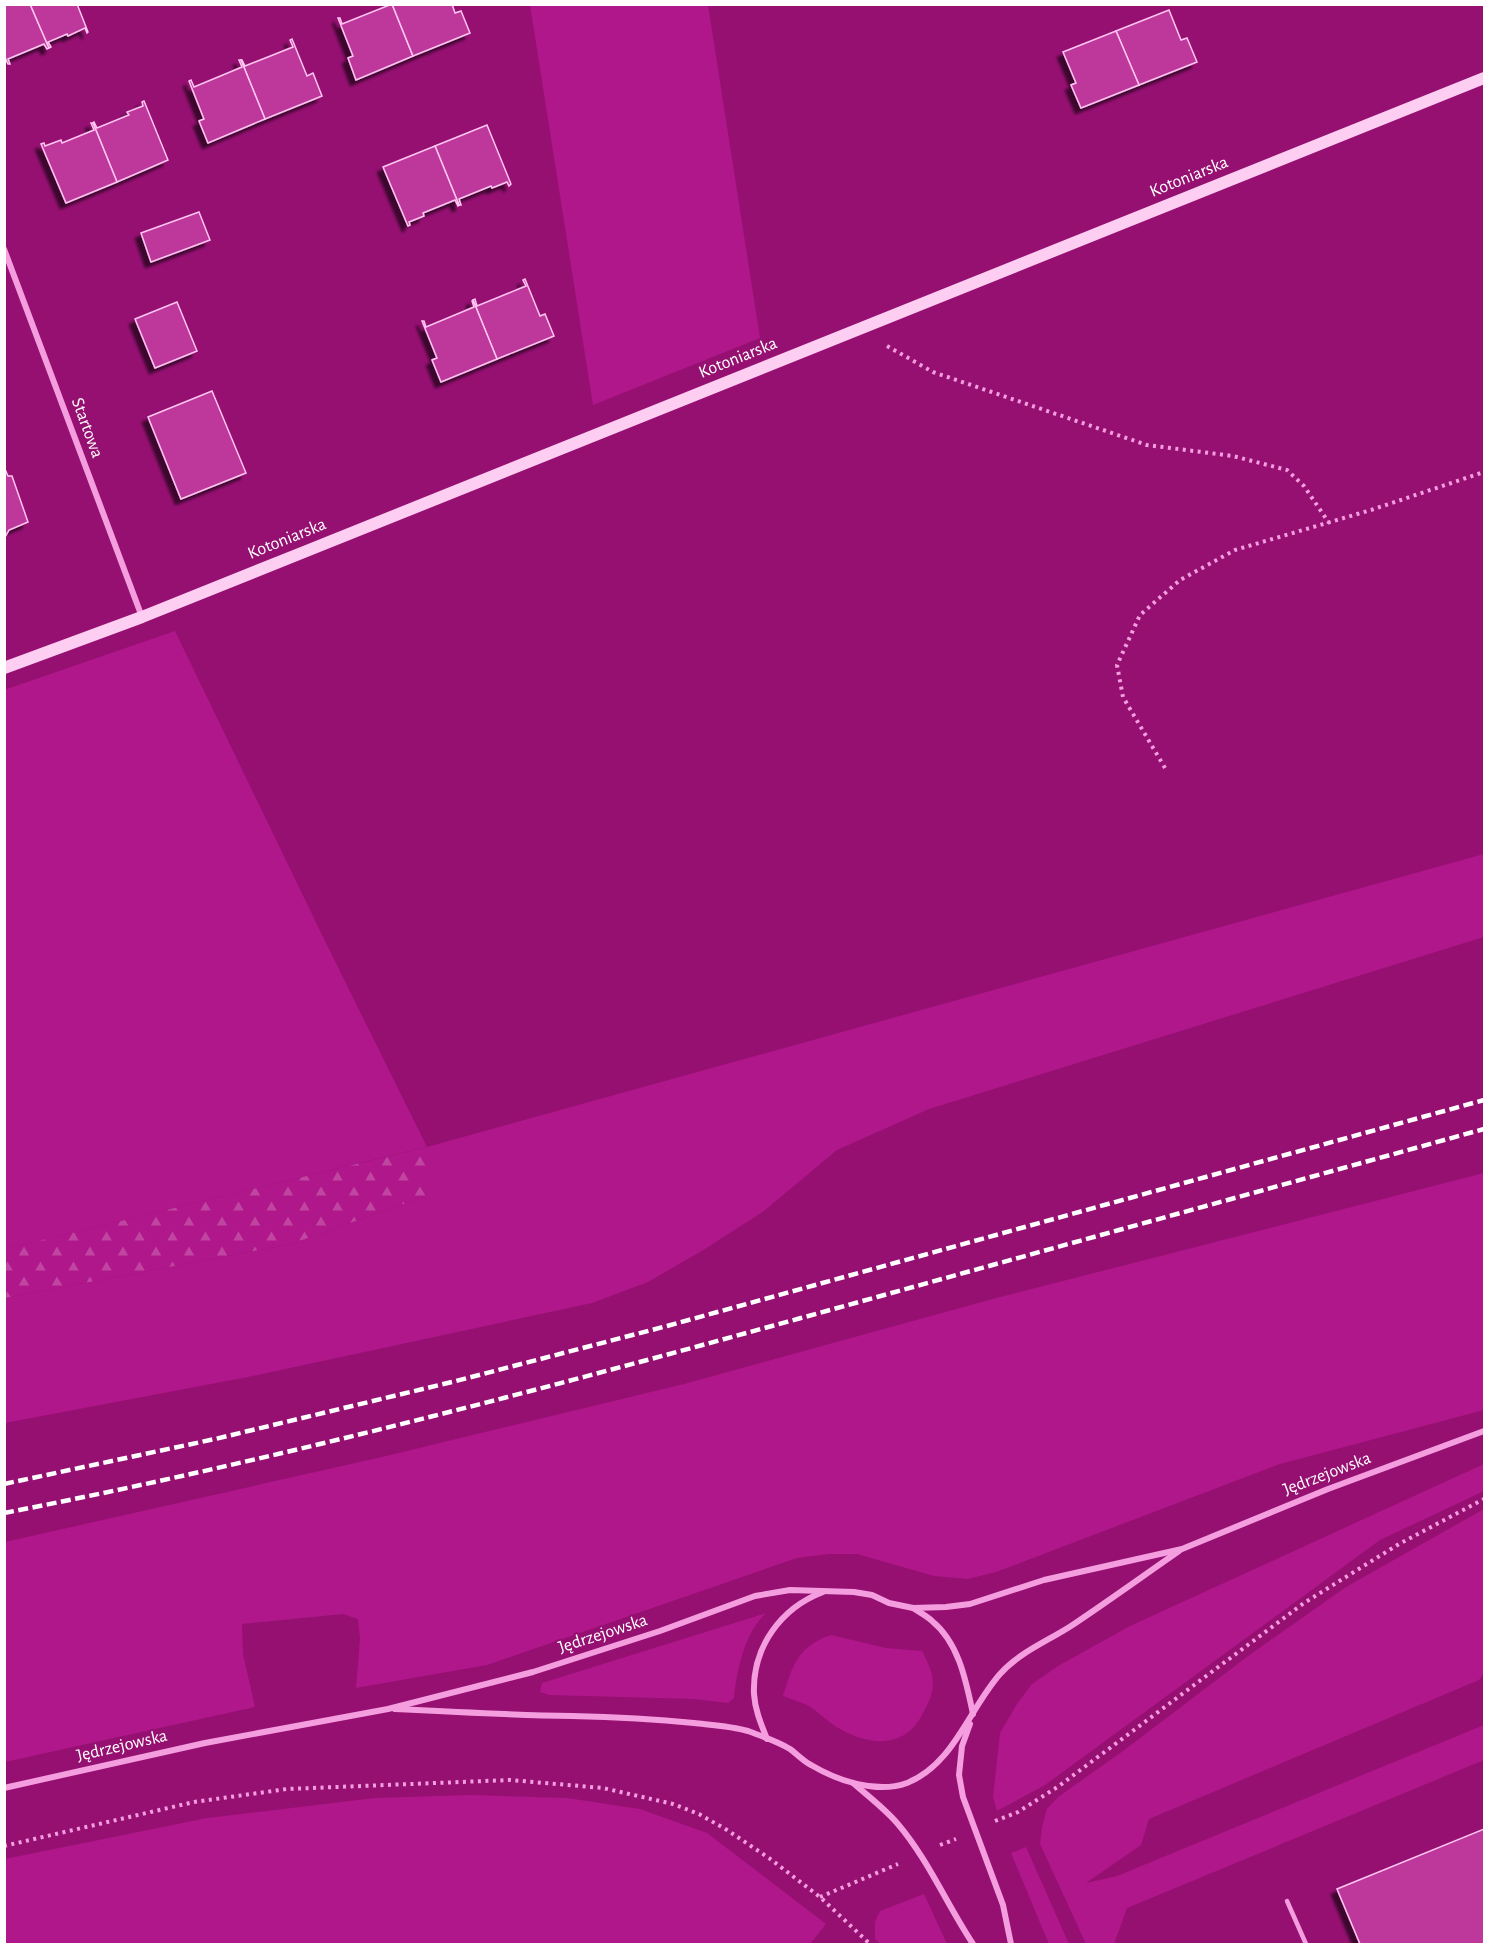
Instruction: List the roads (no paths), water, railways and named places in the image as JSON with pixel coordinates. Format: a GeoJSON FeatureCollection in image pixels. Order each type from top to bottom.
{"type":"FeatureCollection","features":[{"type":"Feature","properties":{"kind":"street","name":"Kotoniarska"},"geometry":{"type":"LineString","coordinates":[[4,668],[142,617],[1485,78]]}},
{"type":"Feature","properties":{"kind":"street","name":"Startowa"},"geometry":{"type":"LineString","coordinates":[[4,249],[142,617]]}},
{"type":"Feature","properties":{"kind":"street","name":"Jędrzejowska"},"geometry":{"type":"LineString","coordinates":[[4,1788],[205,1743],[388,1709],[533,1672],[660,1631],[755,1596],[790,1590],[854,1592],[913,1608],[970,1604],[1044,1580],[1182,1549],[1328,1488],[1485,1431]]}},
{"type":"Feature","properties":{"kind":"street","name":"Jędrzejowska"},"geometry":{"type":"LineString","coordinates":[[388,1709],[645,1718],[720,1726],[746,1731],[789,1748],[810,1765],[852,1783],[884,1787],[906,1783],[927,1771],[951,1747],[980,1699],[1000,1674],[1023,1653],[1069,1627],[1182,1549]]}},
{"type":"Feature","properties":{"kind":"street","name":"Jędrzejowska"},"geometry":{"type":"LineString","coordinates":[[767,1739],[758,1715],[754,1695],[759,1656],[779,1621],[811,1596],[826,1591]]}},
{"type":"Feature","properties":{"kind":"street","name":"Jędrzejowska"},"geometry":{"type":"LineString","coordinates":[[913,1608],[933,1621],[955,1652],[963,1670],[973,1714]]}},
{"type":"Feature","properties":{"kind":"street"},"geometry":{"type":"LineString","coordinates":[[973,1714],[962,1746],[959,1775],[963,1797],[1003,1905],[1011,1944]]}},
{"type":"Feature","properties":{"kind":"street"},"geometry":{"type":"LineString","coordinates":[[852,1783],[899,1825],[973,1944]]}},
{"type":"Feature","properties":{"kind":"lane"},"geometry":{"type":"LineString","coordinates":[[1287,1901],[1306,1944]]}},
{"type":"Feature","properties":{"kind":"railway"},"geometry":{"type":"LineString","coordinates":[[4,1484],[215,1439],[456,1381],[667,1326],[1484,1100]]}},
{"type":"Feature","properties":{"kind":"railway"},"geometry":{"type":"LineString","coordinates":[[4,1513],[114,1491],[443,1414],[769,1327],[1484,1129]]}}]}
